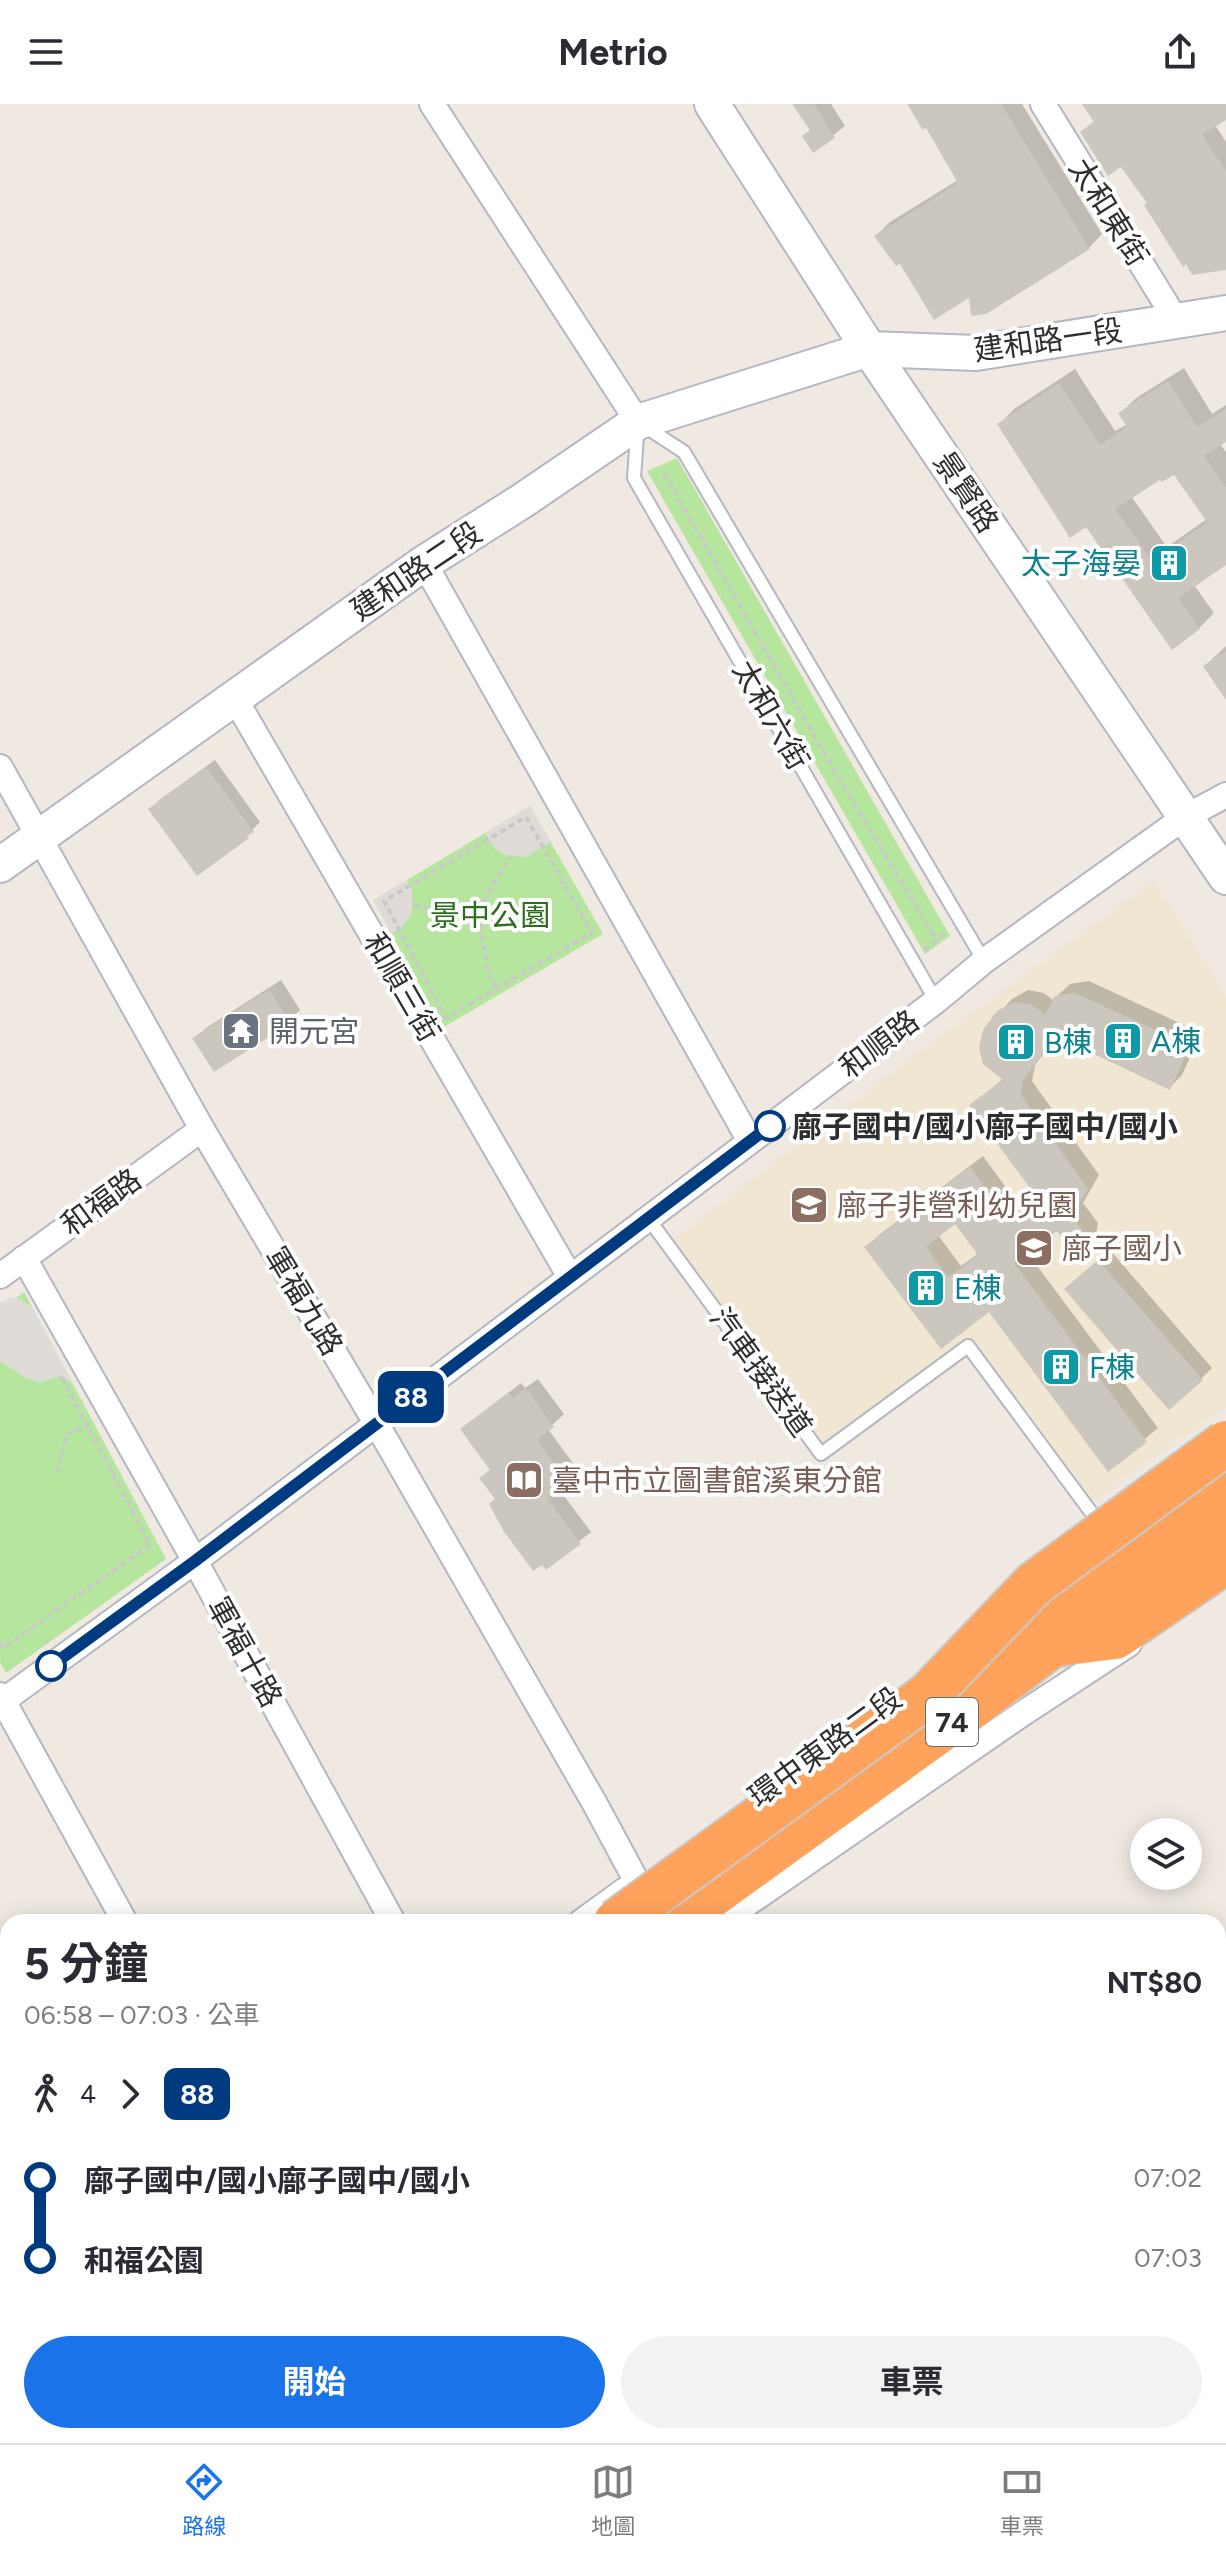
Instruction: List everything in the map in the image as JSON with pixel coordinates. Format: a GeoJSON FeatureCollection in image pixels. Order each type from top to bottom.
{"type":"FeatureCollection","features":[{"type":"Feature","properties":{"kind":"highway"},"geometry":{"type":"LineString","coordinates":[[928,1695],[1034,1584],[1226,1443]]}},
{"type":"Feature","properties":{"kind":"highway","name":"74"},"geometry":{"type":"LineString","coordinates":[[627,1914],[1226,1479]]}},
{"type":"Feature","properties":{"kind":"highway","name":"74"},"geometry":{"type":"LineString","coordinates":[[686,1914],[1226,1519]]}},
{"type":"Feature","properties":{"kind":"highway"},"geometry":{"type":"LineString","coordinates":[[1053,1644],[1115,1637],[1226,1561]]}},
{"type":"Feature","properties":{"kind":"street","name":"太和六街"},"geometry":{"type":"LineString","coordinates":[[432,104],[638,422]]}},
{"type":"Feature","properties":{"kind":"street","name":"景賢路"},"geometry":{"type":"LineString","coordinates":[[712,104],[869,349],[1226,877]]}},
{"type":"Feature","properties":{"kind":"street","name":"太和東街"},"geometry":{"type":"LineString","coordinates":[[1043,104],[1176,320]]}},
{"type":"Feature","properties":{"kind":"street","name":"建和路一段"},"geometry":{"type":"LineString","coordinates":[[869,349],[976,353],[1226,313]]}},
{"type":"Feature","properties":{"kind":"street","name":"建和路二段"},"geometry":{"type":"LineString","coordinates":[[0,865],[424,563],[638,422],[869,349]]}},
{"type":"Feature","properties":{"kind":"street"},"geometry":{"type":"LineString","coordinates":[[424,563],[750,1141]]}},
{"type":"Feature","properties":{"kind":"street","name":"和順三街"},"geometry":{"type":"LineString","coordinates":[[234,697],[570,1277]]}},
{"type":"Feature","properties":{"kind":"street","name":"軍福九路"},"geometry":{"type":"LineString","coordinates":[[0,767],[202,1129],[376,1423],[637,1882],[644,1914]]}},
{"type":"Feature","properties":{"kind":"street","name":"和順路"},"geometry":{"type":"LineString","coordinates":[[1,1700],[195,1561],[936,1001],[984,961],[1185,817],[1226,795]]}},
{"type":"Feature","properties":{"kind":"street","name":"和福路"},"geometry":{"type":"LineString","coordinates":[[0,1276],[202,1129]]}},
{"type":"Feature","properties":{"kind":"street","name":"軍福十路"},"geometry":{"type":"LineString","coordinates":[[24,1258],[389,1914]]}},
{"type":"Feature","properties":{"kind":"street","name":"環中東路二段"},"geometry":{"type":"LineString","coordinates":[[592,1914],[1226,1461]]}},
{"type":"Feature","properties":{"kind":"street"},"geometry":{"type":"LineString","coordinates":[[733,1914],[1022,1714],[1226,1580]]}},
{"type":"Feature","properties":{"kind":"street"},"geometry":{"type":"LineString","coordinates":[[1,1700],[121,1914]]}},
{"type":"Feature","properties":{"kind":"lane","name":"太和六街"},"geometry":{"type":"LineString","coordinates":[[936,1001],[634,478],[638,422],[684,452],[984,961]]}},
{"type":"Feature","properties":{"kind":"lane","name":"汽車接送道"},"geometry":{"type":"LineString","coordinates":[[648,1218],[821,1454],[968,1346],[1112,1542]]}},
{"type":"Feature","properties":{"kind":"path"},"geometry":{"type":"LineString","coordinates":[[651,479],[672,469]]}},
{"type":"Feature","properties":{"kind":"path"},"geometry":{"type":"LineString","coordinates":[[664,473],[834,770],[937,941]]}},
{"type":"Feature","properties":{"kind":"path"},"geometry":{"type":"LineString","coordinates":[[526,817],[592,933],[496,989],[446,1018],[384,901],[526,817]]}},
{"type":"Feature","properties":{"kind":"path"},"geometry":{"type":"LineString","coordinates":[[496,989],[488,971],[478,910],[510,857]]}},
{"type":"Feature","properties":{"kind":"path"},"geometry":{"type":"LineString","coordinates":[[414,905],[443,912],[478,910]]}},
{"type":"Feature","properties":{"kind":"path"},"geometry":{"type":"LineString","coordinates":[[924,950],[947,931]]}},
{"type":"Feature","properties":{"kind":"path"},"geometry":{"type":"LineString","coordinates":[[0,1642],[3,1648],[150,1545],[61,1376]]}},
{"type":"Feature","properties":{"kind":"path"},"geometry":{"type":"LineString","coordinates":[[57,1473],[67,1434],[113,1415]]}},
{"type":"Feature","properties":{"kind":"shaded area"},"geometry":{"type":"Polygon","coordinates":[[[530,806],[551,842],[526,857],[504,855],[494,848],[485,833],[530,806]]]}},
{"type":"Feature","properties":{"kind":"shaded area"},"geometry":{"type":"Polygon","coordinates":[[[408,880],[412,890],[412,913],[403,926],[391,934],[373,900],[408,880]]]}},
{"type":"Feature","properties":{"kind":"shaded area","name":"廍子國小"},"geometry":{"type":"Polygon","coordinates":[[[1154,881],[1226,996],[1226,1406],[1086,1506],[968,1346],[821,1454],[667,1245],[905,1063],[1154,881]]]}},
{"type":"Feature","properties":{"kind":"shaded area"},"geometry":{"type":"Polygon","coordinates":[[[12,1297],[33,1308],[74,1385],[61,1376],[40,1382],[26,1378],[0,1361],[0,1303],[12,1297]]]}},
{"type":"Feature","properties":{"kind":"green space"},"geometry":{"type":"Polygon","coordinates":[[[677,458],[950,936],[925,954],[647,471],[677,458]]]}},
{"type":"Feature","properties":{"kind":"green space","name":"景中公園"},"geometry":{"type":"Polygon","coordinates":[[[530,806],[603,934],[442,1028],[374,900],[530,806]]]}},
{"type":"Feature","properties":{"kind":"green space"},"geometry":{"type":"Polygon","coordinates":[[[24,1292],[166,1559],[6,1673],[0,1662],[0,1309],[24,1292]]]}},
{"type":"Feature","properties":{"kind":"building"},"geometry":{"type":"Polygon","coordinates":[[[792,104],[814,104],[835,138],[813,153],[802,136],[810,130],[792,104]]]}},
{"type":"Feature","properties":{"kind":"building"},"geometry":{"type":"Polygon","coordinates":[[[907,104],[1001,104],[1090,249],[986,314],[971,316],[969,298],[934,320],[900,264],[896,266],[874,236],[958,183],[926,128],[923,130],[907,104]]]}},
{"type":"Feature","properties":{"kind":"building"},"geometry":{"type":"Polygon","coordinates":[[[1082,104],[1226,104],[1226,120],[1202,135],[1226,171],[1226,270],[1192,275],[1186,264],[1183,267],[1144,205],[1147,203],[1121,167],[1108,176],[1080,132],[1094,122],[1082,104]]]}},
{"type":"Feature","properties":{"kind":"building"},"geometry":{"type":"Polygon","coordinates":[[[1168,381],[1197,427],[1226,409],[1226,442],[1204,456],[1226,488],[1226,565],[1178,598],[1200,629],[1172,650],[1086,527],[1070,538],[997,424],[1059,383],[1100,445],[1127,427],[1118,413],[1168,381]],[[1174,475],[1162,482],[1160,480],[1115,509],[1152,561],[1207,522],[1174,475]]]}},
{"type":"Feature","properties":{"kind":"building"},"geometry":{"type":"Polygon","coordinates":[[[1226,651],[1226,700],[1203,666],[1226,651]]]}},
{"type":"Feature","properties":{"kind":"building"},"geometry":{"type":"Polygon","coordinates":[[[206,767],[254,832],[197,876],[148,809],[206,767]]]}},
{"type":"Feature","properties":{"kind":"building","name":"開元宮"},"geometry":{"type":"Polygon","coordinates":[[[269,990],[291,1023],[214,1072],[192,1038],[269,990]]]}},
{"type":"Feature","properties":{"kind":"building"},"geometry":{"type":"Polygon","coordinates":[[[1075,993],[1190,1046],[1170,1090],[1056,1036],[1023,1080],[1021,1095],[1088,1189],[1072,1216],[1086,1236],[1084,1251],[1069,1248],[1057,1231],[1014,1263],[1147,1442],[1108,1472],[989,1312],[941,1349],[864,1247],[970,1167],[1006,1216],[1035,1195],[969,1105],[1003,1080],[983,1064],[979,1048],[983,1030],[997,1011],[1014,1002],[1031,1004],[1045,1015],[1055,996],[1075,993]],[[955,1224],[926,1247],[948,1277],[978,1255],[955,1224]]]}},
{"type":"Feature","properties":{"kind":"building"},"geometry":{"type":"Polygon","coordinates":[[[1098,1260],[1203,1380],[1169,1410],[1064,1289],[1098,1260]]]}},
{"type":"Feature","properties":{"kind":"building","name":"臺中市立圖書館溪東分館"},"geometry":{"type":"Polygon","coordinates":[[[526,1388],[554,1427],[537,1439],[568,1483],[547,1498],[581,1544],[546,1570],[542,1565],[533,1571],[503,1530],[489,1504],[495,1499],[479,1478],[490,1470],[460,1429],[509,1392],[513,1398],[526,1388]]]}},
{"type":"Feature","properties":{"kind":"bus line","name":"88"},"geometry":{"type":"LineString","coordinates":[[51,1666],[195,1561],[770,1126]]}},
{"type":"Feature","properties":{"kind":"place","name":"太子海晏"},"geometry":{"type":"Point","coordinates":[1169,563]}},
{"type":"Feature","properties":{"kind":"place","name":"開元宮"},"geometry":{"type":"Point","coordinates":[241,1031]}},
{"type":"Feature","properties":{"kind":"place","name":"A棟"},"geometry":{"type":"Point","coordinates":[1123,1041]}},
{"type":"Feature","properties":{"kind":"place","name":"B棟"},"geometry":{"type":"Point","coordinates":[1016,1042]}},
{"type":"Feature","properties":{"kind":"place","name":"廍子國中/國小廍子國中/國小"},"geometry":{"type":"Point","coordinates":[770,1126]}},
{"type":"Feature","properties":{"kind":"place","name":"廍子非營利幼兒園"},"geometry":{"type":"Point","coordinates":[809,1205]}},
{"type":"Feature","properties":{"kind":"place","name":"廍子國小"},"geometry":{"type":"Point","coordinates":[1034,1248]}},
{"type":"Feature","properties":{"kind":"place","name":"E棟"},"geometry":{"type":"Point","coordinates":[926,1288]}},
{"type":"Feature","properties":{"kind":"place","name":"F棟"},"geometry":{"type":"Point","coordinates":[1061,1367]}},
{"type":"Feature","properties":{"kind":"place","name":"臺中市立圖書館溪東分館"},"geometry":{"type":"Point","coordinates":[524,1480]}}]}
